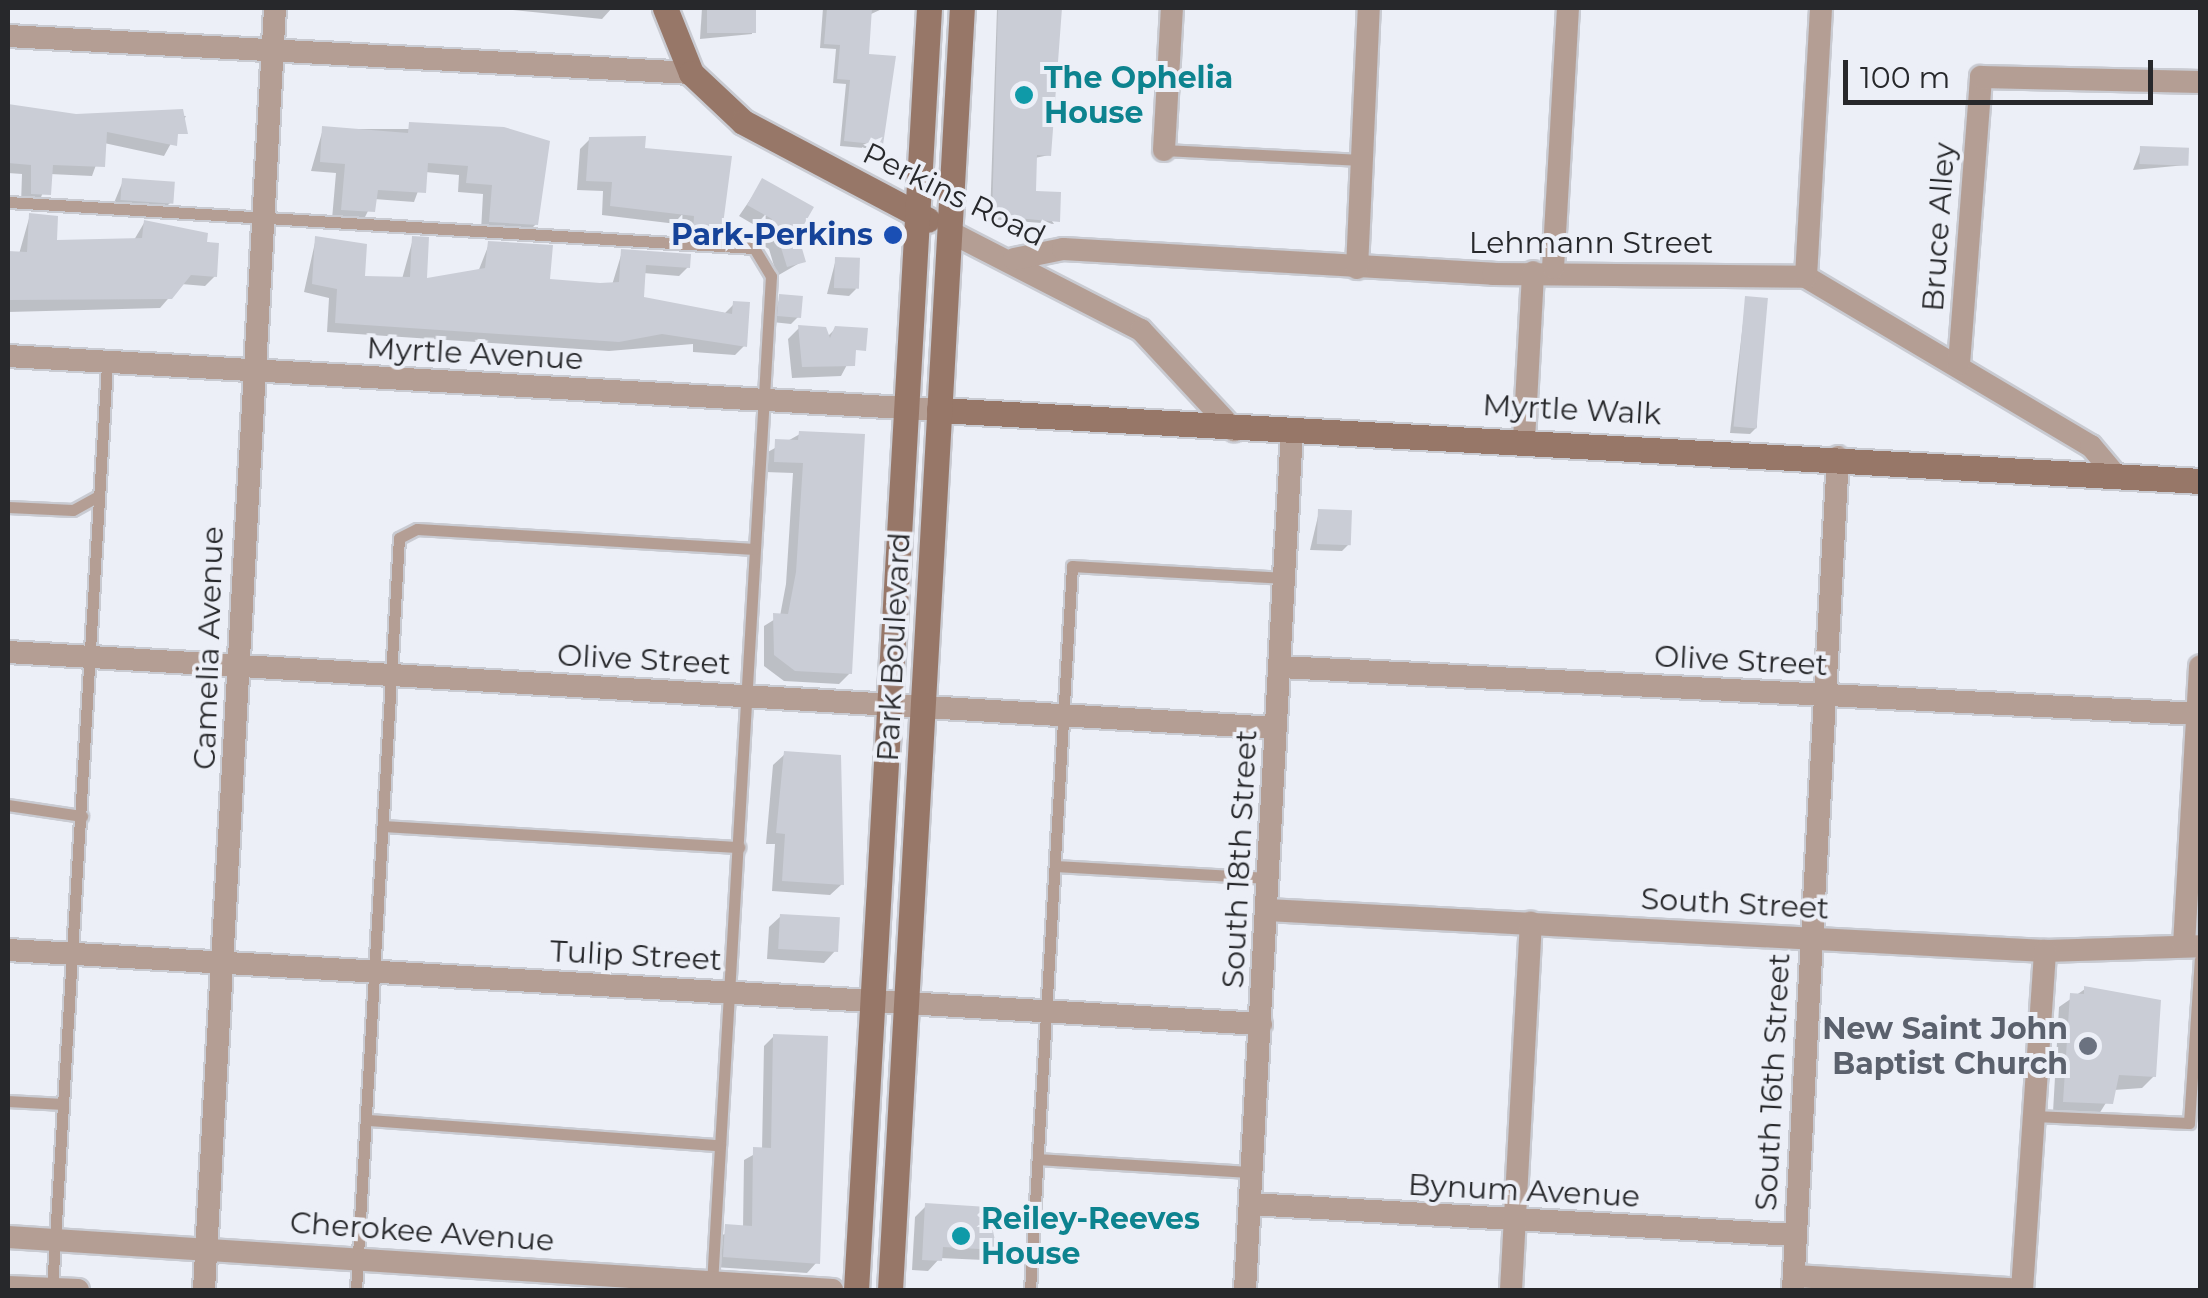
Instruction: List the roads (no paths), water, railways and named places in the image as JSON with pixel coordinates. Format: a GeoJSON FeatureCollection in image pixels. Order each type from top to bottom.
{"type":"FeatureCollection","features":[{"type":"Feature","properties":{"kind":"street","name":"Camelia Avenue"},"geometry":{"type":"LineString","coordinates":[[204,1290],[226,963],[250,372],[275,8]]}},
{"type":"Feature","properties":{"kind":"street","name":"Perkins Road"},"geometry":{"type":"LineString","coordinates":[[665,8],[691,73],[743,122],[950,232],[1014,260],[1141,330],[1234,430]]}},
{"type":"Feature","properties":{"kind":"street"},"geometry":{"type":"LineString","coordinates":[[856,1290],[930,8]]}},
{"type":"Feature","properties":{"kind":"street","name":"Park Boulevard"},"geometry":{"type":"LineString","coordinates":[[890,1290],[962,8]]}},
{"type":"Feature","properties":{"kind":"street"},"geometry":{"type":"LineString","coordinates":[[1164,150],[1172,8]]}},
{"type":"Feature","properties":{"kind":"street"},"geometry":{"type":"LineString","coordinates":[[1357,268],[1370,8]]}},
{"type":"Feature","properties":{"kind":"street"},"geometry":{"type":"LineString","coordinates":[[1524,440],[1568,8]]}},
{"type":"Feature","properties":{"kind":"street"},"geometry":{"type":"LineString","coordinates":[[1806,277],[1821,8]]}},
{"type":"Feature","properties":{"kind":"street"},"geometry":{"type":"LineString","coordinates":[[8,36],[691,73]]}},
{"type":"Feature","properties":{"kind":"street","name":"Bruce Alley"},"geometry":{"type":"LineString","coordinates":[[1959,364],[1980,77],[1995,70],[2200,82]]}},
{"type":"Feature","properties":{"kind":"street","name":"Lehmann Street"},"geometry":{"type":"LineString","coordinates":[[1014,260],[1063,249],[1357,268],[1806,277],[2092,446],[2111,470]]}},
{"type":"Feature","properties":{"kind":"street","name":"Myrtle Avenue"},"geometry":{"type":"LineString","coordinates":[[8,356],[939,410]]}},
{"type":"Feature","properties":{"kind":"street","name":"Myrtle Walk"},"geometry":{"type":"LineString","coordinates":[[939,410],[1234,430],[1524,440],[2111,470],[2200,481]]}},
{"type":"Feature","properties":{"kind":"street","name":"South 18th Street"},"geometry":{"type":"LineString","coordinates":[[1245,1290],[1292,431]]}},
{"type":"Feature","properties":{"kind":"street","name":"South 16th Street"},"geometry":{"type":"LineString","coordinates":[[1794,1283],[1838,457]]}},
{"type":"Feature","properties":{"kind":"street","name":"Olive Street"},"geometry":{"type":"LineString","coordinates":[[8,652],[1276,728]]}},
{"type":"Feature","properties":{"kind":"street"},"geometry":{"type":"LineString","coordinates":[[2195,950],[2200,666]]}},
{"type":"Feature","properties":{"kind":"street","name":"Olive Street"},"geometry":{"type":"LineString","coordinates":[[1281,668],[2198,714]]}},
{"type":"Feature","properties":{"kind":"street","name":"South Street"},"geometry":{"type":"LineString","coordinates":[[1267,910],[2046,952],[2195,950]]}},
{"type":"Feature","properties":{"kind":"street"},"geometry":{"type":"LineString","coordinates":[[1511,1290],[1531,923]]}},
{"type":"Feature","properties":{"kind":"street","name":"Tulip Street"},"geometry":{"type":"LineString","coordinates":[[8,950],[1261,1024]]}},
{"type":"Feature","properties":{"kind":"street"},"geometry":{"type":"LineString","coordinates":[[1794,1283],[2022,1290],[2046,952]]}},
{"type":"Feature","properties":{"kind":"street","name":"Bynum Avenue"},"geometry":{"type":"LineString","coordinates":[[1250,1204],[1795,1236]]}},
{"type":"Feature","properties":{"kind":"street","name":"Cherokee Avenue"},"geometry":{"type":"LineString","coordinates":[[8,1238],[358,1258],[712,1286],[832,1290]]}},
{"type":"Feature","properties":{"kind":"street"},"geometry":{"type":"LineString","coordinates":[[8,1287],[78,1290]]}},
{"type":"Feature","properties":{"kind":"lane"},"geometry":{"type":"LineString","coordinates":[[1164,150],[1361,160]]}},
{"type":"Feature","properties":{"kind":"lane"},"geometry":{"type":"LineString","coordinates":[[8,202],[754,248],[772,276],[761,400],[748,696],[712,1286]]}},
{"type":"Feature","properties":{"kind":"lane"},"geometry":{"type":"LineString","coordinates":[[52,1290],[93,658],[107,362]]}},
{"type":"Feature","properties":{"kind":"lane"},"geometry":{"type":"LineString","coordinates":[[8,507],[73,510],[98,496]]}},
{"type":"Feature","properties":{"kind":"lane"},"geometry":{"type":"LineString","coordinates":[[356,1290],[400,538],[417,528],[754,550]]}},
{"type":"Feature","properties":{"kind":"lane"},"geometry":{"type":"LineString","coordinates":[[1030,1290],[1072,566],[1286,578]]}},
{"type":"Feature","properties":{"kind":"lane"},"geometry":{"type":"LineString","coordinates":[[8,805],[82,816]]}},
{"type":"Feature","properties":{"kind":"lane"},"geometry":{"type":"LineString","coordinates":[[384,826],[739,847]]}},
{"type":"Feature","properties":{"kind":"lane"},"geometry":{"type":"LineString","coordinates":[[1056,866],[1268,878]]}},
{"type":"Feature","properties":{"kind":"lane"},"geometry":{"type":"LineString","coordinates":[[2034,1116],[2188,1123],[2195,950]]}},
{"type":"Feature","properties":{"kind":"lane"},"geometry":{"type":"LineString","coordinates":[[8,1101],[64,1104]]}},
{"type":"Feature","properties":{"kind":"lane"},"geometry":{"type":"LineString","coordinates":[[367,1120],[720,1145]]}},
{"type":"Feature","properties":{"kind":"lane"},"geometry":{"type":"LineString","coordinates":[[1038,1158],[1252,1172]]}},
{"type":"Feature","properties":{"kind":"place","name":"The Ophelia House"},"geometry":{"type":"Point","coordinates":[1024,95]}},
{"type":"Feature","properties":{"kind":"place","name":"Park-Perkins"},"geometry":{"type":"Point","coordinates":[893,235]}},
{"type":"Feature","properties":{"kind":"place","name":"New Saint John Baptist Church"},"geometry":{"type":"Point","coordinates":[2088,1046]}},
{"type":"Feature","properties":{"kind":"place","name":"Reiley-Reeves House"},"geometry":{"type":"Point","coordinates":[961,1236]}}]}
